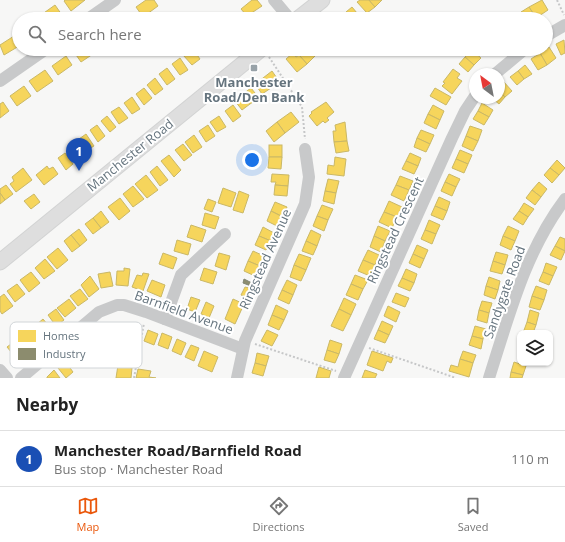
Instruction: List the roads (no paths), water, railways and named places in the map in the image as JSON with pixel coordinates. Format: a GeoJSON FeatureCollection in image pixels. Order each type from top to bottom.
{"type":"FeatureCollection","features":[{"type":"Feature","properties":{"kind":"main road"},"geometry":{"type":"LineString","coordinates":[[307,12],[322,0]]}},
{"type":"Feature","properties":{"kind":"main road","name":"Manchester Road"},"geometry":{"type":"LineString","coordinates":[[0,262],[260,56]]}},
{"type":"Feature","properties":{"kind":"street"},"geometry":{"type":"LineString","coordinates":[[98,12],[115,0]]}},
{"type":"Feature","properties":{"kind":"street"},"geometry":{"type":"LineString","coordinates":[[274,0],[284,12]]}},
{"type":"Feature","properties":{"kind":"street"},"geometry":{"type":"LineString","coordinates":[[553,32],[565,25]]}},
{"type":"Feature","properties":{"kind":"street"},"geometry":{"type":"LineString","coordinates":[[0,81],[36,56]]}},
{"type":"Feature","properties":{"kind":"street"},"geometry":{"type":"LineString","coordinates":[[502,68],[517,56]]}},
{"type":"Feature","properties":{"kind":"street","name":"Ringstead Crescent"},"geometry":{"type":"LineString","coordinates":[[345,376],[358,344],[452,138],[470,104]]}},
{"type":"Feature","properties":{"kind":"street","name":"Ringstead Avenue"},"geometry":{"type":"LineString","coordinates":[[236,378],[244,345],[305,204],[309,178],[305,150]]}},
{"type":"Feature","properties":{"kind":"street","name":"Sandygate Road"},"geometry":{"type":"LineString","coordinates":[[489,378],[528,261],[549,221],[565,199]]}},
{"type":"Feature","properties":{"kind":"street"},"geometry":{"type":"LineString","coordinates":[[165,320],[181,275],[225,234]]}},
{"type":"Feature","properties":{"kind":"street","name":"Barnfield Avenue"},"geometry":{"type":"LineString","coordinates":[[88,322],[105,308],[124,305],[165,320],[244,345]]}},
{"type":"Feature","properties":{"kind":"street","name":"Barnfield Avenue"},"geometry":{"type":"LineString","coordinates":[[21,378],[33,368]]}},
{"type":"Feature","properties":{"kind":"street"},"geometry":{"type":"LineString","coordinates":[[0,370],[7,378]]}},
{"type":"Feature","properties":{"kind":"place","name":"Manchester Road/Den Bank"},"geometry":{"type":"Point","coordinates":[254,68]}},
{"type":"Feature","properties":{"kind":"place","name":"Manchester Road/Barnfield Road"},"geometry":{"type":"Point","coordinates":[79,171]}}]}
